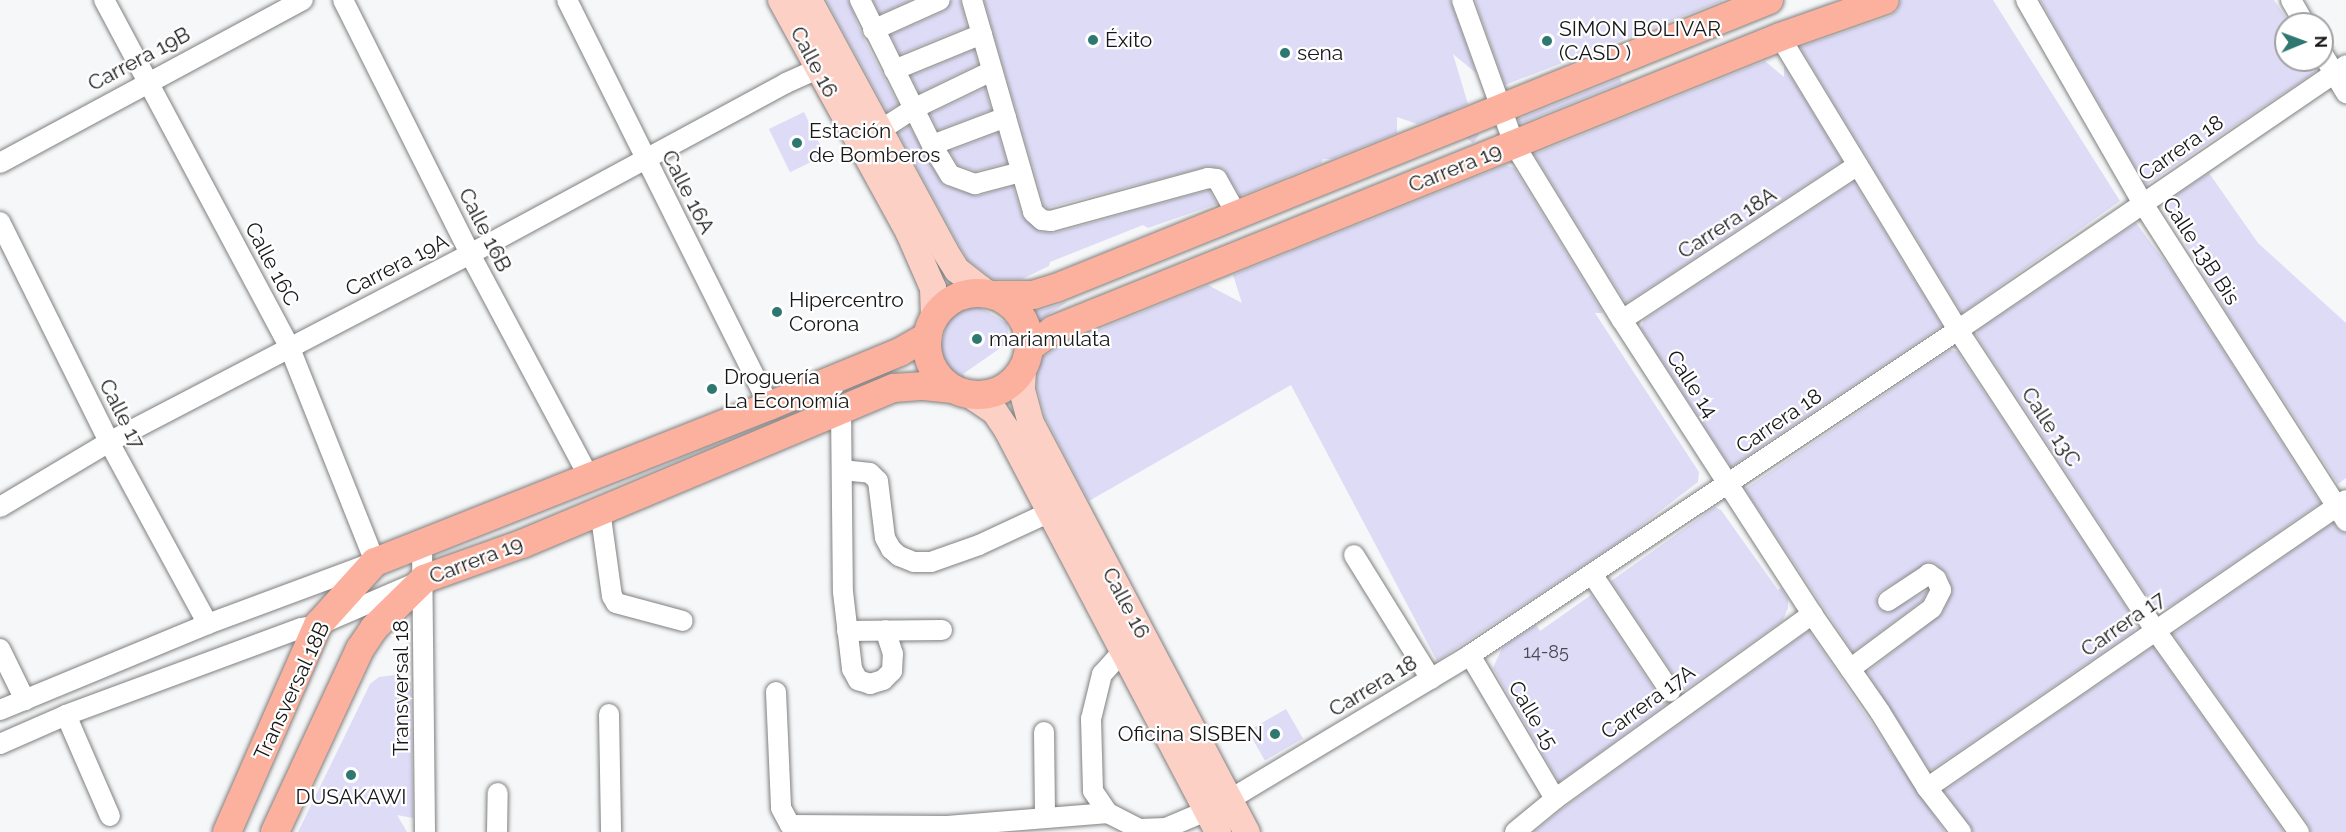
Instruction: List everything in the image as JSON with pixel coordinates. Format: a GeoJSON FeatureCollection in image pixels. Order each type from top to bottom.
{"type":"FeatureCollection","features":[{"type":"Feature","properties":{"kind":"highway","name":"Carrera 19"},"geometry":{"type":"LineString","coordinates":[[990,294],[1033,295],[1056,288],[1769,0]]}},
{"type":"Feature","properties":{"kind":"highway","name":"Carrera 19"},"geometry":{"type":"LineString","coordinates":[[1026,358],[1053,330],[1780,36],[1885,0]]}},
{"type":"Feature","properties":{"kind":"highway"},"geometry":{"type":"LineString","coordinates":[[968,294],[990,294],[1018,311],[1027,328],[1026,358],[1012,384],[996,393],[961,392],[934,370],[928,353],[931,328],[952,300],[968,294]]}},
{"type":"Feature","properties":{"kind":"highway","name":"Carrera 19"},"geometry":{"type":"LineString","coordinates":[[375,562],[590,478],[900,352],[931,328]]}},
{"type":"Feature","properties":{"kind":"highway","name":"Carrera 19"},"geometry":{"type":"LineString","coordinates":[[424,579],[522,544],[894,388],[924,386],[961,392]]}},
{"type":"Feature","properties":{"kind":"highway","name":"Transversal 18B"},"geometry":{"type":"LineString","coordinates":[[227,832],[318,625],[375,562]]}},
{"type":"Feature","properties":{"kind":"highway","name":"Transversal 18B"},"geometry":{"type":"LineString","coordinates":[[274,832],[360,649],[374,628],[424,579]]}},
{"type":"Feature","properties":{"kind":"main road","name":"Calle 16"},"geometry":{"type":"LineString","coordinates":[[781,0],[909,233],[926,269],[935,297],[931,328]]}},
{"type":"Feature","properties":{"kind":"main road","name":"Calle 16"},"geometry":{"type":"LineString","coordinates":[[809,0],[945,251],[957,270],[990,294]]}},
{"type":"Feature","properties":{"kind":"main road","name":"Calle 16"},"geometry":{"type":"LineString","coordinates":[[1026,358],[1022,390],[1031,423],[1217,815]]}},
{"type":"Feature","properties":{"kind":"main road","name":"Calle 16"},"geometry":{"type":"LineString","coordinates":[[961,392],[984,402],[1001,421],[1123,651],[1217,815],[1247,832]]}},
{"type":"Feature","properties":{"kind":"street","name":"Calle 16C"},"geometry":{"type":"LineString","coordinates":[[104,0],[290,348],[375,562]]}},
{"type":"Feature","properties":{"kind":"street","name":"Carrera 19B"},"geometry":{"type":"LineString","coordinates":[[0,163],[303,0]]}},
{"type":"Feature","properties":{"kind":"street","name":"Calle 16B"},"geometry":{"type":"LineString","coordinates":[[343,0],[470,254],[590,478]]}},
{"type":"Feature","properties":{"kind":"street","name":"Calle 16A"},"geometry":{"type":"LineString","coordinates":[[567,0],[769,406]]}},
{"type":"Feature","properties":{"kind":"street"},"geometry":{"type":"LineString","coordinates":[[860,0],[913,109],[950,174],[975,184],[1021,172]]}},
{"type":"Feature","properties":{"kind":"street"},"geometry":{"type":"LineString","coordinates":[[873,30],[940,0]]}},
{"type":"Feature","properties":{"kind":"street"},"geometry":{"type":"LineString","coordinates":[[972,0],[1033,212],[1042,220],[1052,221],[1208,178],[1217,179],[1237,215]]}},
{"type":"Feature","properties":{"kind":"street","name":"Calle 14"},"geometry":{"type":"LineString","coordinates":[[1462,0],[1514,144],[1622,320],[1812,614],[1927,788],[1961,832]]}},
{"type":"Feature","properties":{"kind":"street","name":"Calle 13B Bis"},"geometry":{"type":"LineString","coordinates":[[2026,0],[2143,204],[2343,509]]}},
{"type":"Feature","properties":{"kind":"street"},"geometry":{"type":"LineString","coordinates":[[894,70],[982,34]]}},
{"type":"Feature","properties":{"kind":"street","name":"Calle 13C"},"geometry":{"type":"LineString","coordinates":[[1780,36],[1958,330],[2156,631],[2299,832]]}},
{"type":"Feature","properties":{"kind":"street","name":"Carrera 19A"},"geometry":{"type":"LineString","coordinates":[[0,507],[108,442],[470,254],[786,83],[818,69]]}},
{"type":"Feature","properties":{"kind":"street"},"geometry":{"type":"LineString","coordinates":[[2340,69],[2346,93]]}},
{"type":"Feature","properties":{"kind":"street","name":"Carrera 18"},"geometry":{"type":"LineString","coordinates":[[1108,813],[1140,829],[1166,828],[1217,815],[1470,656],[1958,330],[2340,69]]}},
{"type":"Feature","properties":{"kind":"street"},"geometry":{"type":"LineString","coordinates":[[879,131],[913,109],[992,71]]}},
{"type":"Feature","properties":{"kind":"street"},"geometry":{"type":"LineString","coordinates":[[932,145],[1006,117]]}},
{"type":"Feature","properties":{"kind":"street","name":"Carrera 18A"},"geometry":{"type":"LineString","coordinates":[[1622,320],[1858,165]]}},
{"type":"Feature","properties":{"kind":"street","name":"Calle 17"},"geometry":{"type":"LineString","coordinates":[[0,222],[108,442],[208,624]]}},
{"type":"Feature","properties":{"kind":"street"},"geometry":{"type":"LineString","coordinates":[[841,410],[843,592],[852,669],[858,680],[870,684],[883,680],[892,671],[893,654],[885,630]]}},
{"type":"Feature","properties":{"kind":"street"},"geometry":{"type":"LineString","coordinates":[[842,470],[870,473],[878,481],[885,538],[891,549],[899,556],[914,562],[931,562],[979,545],[1050,512]]}},
{"type":"Feature","properties":{"kind":"street","name":"Carrera 17"},"geometry":{"type":"LineString","coordinates":[[1927,788],[2156,631],[2343,509]]}},
{"type":"Feature","properties":{"kind":"street"},"geometry":{"type":"LineString","coordinates":[[600,510],[612,596],[616,603],[683,621]]}},
{"type":"Feature","properties":{"kind":"street","name":"Transversal 18"},"geometry":{"type":"LineString","coordinates":[[422,544],[426,832]]}},
{"type":"Feature","properties":{"kind":"street"},"geometry":{"type":"LineString","coordinates":[[1354,555],[1431,679]]}},
{"type":"Feature","properties":{"kind":"street","name":"Carrera 19"},"geometry":{"type":"LineString","coordinates":[[0,711],[208,624],[375,562]]}},
{"type":"Feature","properties":{"kind":"street"},"geometry":{"type":"LineString","coordinates":[[1592,574],[1670,691]]}},
{"type":"Feature","properties":{"kind":"street"},"geometry":{"type":"LineString","coordinates":[[1850,669],[1932,608],[1941,590],[1936,579],[1929,574],[1888,601]]}},
{"type":"Feature","properties":{"kind":"street","name":"Carrera 19"},"geometry":{"type":"LineString","coordinates":[[0,744],[66,715],[301,628],[318,625],[424,579]]}},
{"type":"Feature","properties":{"kind":"street","name":"Carrera 17A"},"geometry":{"type":"LineString","coordinates":[[1515,832],[1556,799],[1812,614]]}},
{"type":"Feature","properties":{"kind":"street"},"geometry":{"type":"LineString","coordinates":[[847,631],[942,630]]}},
{"type":"Feature","properties":{"kind":"street"},"geometry":{"type":"LineString","coordinates":[[0,650],[25,700]]}},
{"type":"Feature","properties":{"kind":"street"},"geometry":{"type":"LineString","coordinates":[[776,692],[782,808],[790,825],[947,826],[1108,813],[1093,791],[1091,719],[1102,674],[1123,651]]}},
{"type":"Feature","properties":{"kind":"street","name":"Calle 15"},"geometry":{"type":"LineString","coordinates":[[1470,656],[1556,799]]}},
{"type":"Feature","properties":{"kind":"street"},"geometry":{"type":"LineString","coordinates":[[609,714],[611,832]]}},
{"type":"Feature","properties":{"kind":"street"},"geometry":{"type":"LineString","coordinates":[[66,715],[110,816]]}},
{"type":"Feature","properties":{"kind":"street"},"geometry":{"type":"LineString","coordinates":[[1044,732],[1045,818]]}},
{"type":"Feature","properties":{"kind":"street"},"geometry":{"type":"LineString","coordinates":[[497,832],[498,793]]}},
{"type":"Feature","properties":{"kind":"building"},"geometry":{"type":"Polygon","coordinates":[[[826,0],[848,0],[862,35],[898,104],[887,112],[826,0]]]}},
{"type":"Feature","properties":{"kind":"building"},"geometry":{"type":"Polygon","coordinates":[[[873,0],[911,0],[880,14],[873,0]]]}},
{"type":"Feature","properties":{"kind":"building"},"geometry":{"type":"Polygon","coordinates":[[[952,0],[960,0],[967,27],[900,54],[891,35],[945,11],[952,0]]]}},
{"type":"Feature","properties":{"kind":"building"},"geometry":{"type":"Polygon","coordinates":[[[984,0],[1450,0],[1476,73],[1453,54],[1468,104],[1417,124],[1397,117],[1397,133],[1332,159],[1323,159],[1321,163],[1240,196],[1224,169],[1209,166],[1047,208],[1044,205],[984,0]]]}},
{"type":"Feature","properties":{"kind":"building","name":"SIMON BOLIVAR (CASD )"},"geometry":{"type":"Polygon","coordinates":[[[1475,0],[1722,0],[1722,1],[1505,85],[1475,0]]]}},
{"type":"Feature","properties":{"kind":"building"},"geometry":{"type":"Polygon","coordinates":[[[1901,0],[1993,0],[2120,201],[1962,313],[1800,47],[1890,16],[1898,10],[1901,0]]]}},
{"type":"Feature","properties":{"kind":"building"},"geometry":{"type":"Polygon","coordinates":[[[2040,0],[2274,0],[2282,12],[2274,12],[2274,72],[2315,72],[2146,185],[2040,0]]]}},
{"type":"Feature","properties":{"kind":"building"},"geometry":{"type":"Polygon","coordinates":[[[974,50],[978,64],[919,93],[911,76],[974,50]]]}},
{"type":"Feature","properties":{"kind":"building"},"geometry":{"type":"Polygon","coordinates":[[[1765,61],[1784,77],[1784,66],[1842,161],[1626,303],[1534,154],[1765,61]]]}},
{"type":"Feature","properties":{"kind":"building"},"geometry":{"type":"Polygon","coordinates":[[[1404,78],[1479,135],[1473,143],[1398,86],[1404,78]]]}},
{"type":"Feature","properties":{"kind":"building"},"geometry":{"type":"Polygon","coordinates":[[[1620,78],[1622,83],[1520,124],[1518,119],[1620,78]]]}},
{"type":"Feature","properties":{"kind":"building"},"geometry":{"type":"Polygon","coordinates":[[[985,88],[991,110],[938,130],[930,114],[985,88]]]}},
{"type":"Feature","properties":{"kind":"building","name":"Estación de Bomberos"},"geometry":{"type":"Polygon","coordinates":[[[804,112],[825,155],[790,172],[769,129],[804,112]]]}},
{"type":"Feature","properties":{"kind":"building"},"geometry":{"type":"Polygon","coordinates":[[[909,126],[945,186],[977,196],[1013,186],[1022,216],[1041,232],[1054,233],[1209,190],[1217,204],[1148,228],[1143,225],[1050,262],[1049,266],[1022,279],[993,279],[968,260],[958,243],[898,133],[909,126]]]}},
{"type":"Feature","properties":{"kind":"building"},"geometry":{"type":"Polygon","coordinates":[[[998,133],[1007,163],[976,171],[958,165],[950,151],[998,133]]]}},
{"type":"Feature","properties":{"kind":"building"},"geometry":{"type":"Polygon","coordinates":[[[1506,165],[1514,168],[1513,166],[1603,313],[1595,313],[1699,472],[1698,482],[1626,537],[1437,661],[1291,385],[1089,501],[1045,417],[1037,388],[1036,362],[1061,345],[1208,285],[1242,303],[1233,275],[1506,165]]]}},
{"type":"Feature","properties":{"kind":"building"},"geometry":{"type":"Polygon","coordinates":[[[2209,173],[2258,243],[2346,323],[2346,478],[2338,484],[2229,316],[2163,207],[2163,204],[2209,173]]]}},
{"type":"Feature","properties":{"kind":"building"},"geometry":{"type":"Polygon","coordinates":[[[1854,182],[1942,326],[1731,467],[1641,328],[1644,320],[1854,182]]]}},
{"type":"Feature","properties":{"kind":"building"},"geometry":{"type":"Polygon","coordinates":[[[2136,223],[2172,271],[2320,503],[2169,607],[2156,609],[1976,335],[1979,330],[2136,223]]]}},
{"type":"Feature","properties":{"kind":"building"},"geometry":{"type":"Polygon","coordinates":[[[1067,302],[1031,326],[1026,326],[1019,312],[1037,311],[1067,302]]]}},
{"type":"Feature","properties":{"kind":"building"},"geometry":{"type":"Polygon","coordinates":[[[979,307],[1007,323],[1009,342],[963,374],[967,381],[955,373],[938,371],[931,353],[942,344],[949,313],[959,308],[979,307]]]}},
{"type":"Feature","properties":{"kind":"building"},"geometry":{"type":"Polygon","coordinates":[[[1950,350],[1957,351],[2137,624],[2134,631],[1933,769],[1929,769],[1867,672],[1942,614],[1953,591],[1947,574],[1936,564],[1929,562],[1881,591],[1877,596],[1878,607],[1888,613],[1928,590],[1923,600],[1853,652],[1745,489],[1950,350]]]}},
{"type":"Feature","properties":{"kind":"building"},"geometry":{"type":"Polygon","coordinates":[[[1715,507],[1721,510],[1778,590],[1781,588],[1788,599],[1788,608],[1783,620],[1681,693],[1680,684],[1611,581],[1715,507]]]}},
{"type":"Feature","properties":{"kind":"building"},"geometry":{"type":"Polygon","coordinates":[[[2333,523],[2340,531],[2346,533],[2346,832],[2311,832],[2309,825],[2173,634],[2333,523]]]}},
{"type":"Feature","properties":{"kind":"building"},"geometry":{"type":"Polygon","coordinates":[[[1591,595],[1660,698],[1668,703],[1559,782],[1493,668],[1502,648],[1536,625],[1540,631],[1591,595]]]}},
{"type":"Feature","properties":{"kind":"building"},"geometry":{"type":"Polygon","coordinates":[[[1809,631],[1945,832],[1534,832],[1562,809],[1809,631]]]}},
{"type":"Feature","properties":{"kind":"building"},"geometry":{"type":"Polygon","coordinates":[[[2153,647],[2284,832],[1973,832],[1944,791],[2153,647]]]}},
{"type":"Feature","properties":{"kind":"building"},"geometry":{"type":"Polygon","coordinates":[[[395,675],[407,679],[411,684],[413,818],[397,815],[407,832],[298,832],[370,684],[379,677],[395,675]]]}},
{"type":"Feature","properties":{"kind":"building","name":"Oficina SISBEN"},"geometry":{"type":"Polygon","coordinates":[[[1286,709],[1303,738],[1265,760],[1248,731],[1286,709]]]}},
{"type":"Feature","properties":{"kind":"place","name":"Éxito"},"geometry":{"type":"Point","coordinates":[1093,40]}},
{"type":"Feature","properties":{"kind":"place","name":"SIMON BOLIVAR (CASD )"},"geometry":{"type":"Point","coordinates":[1547,41]}},
{"type":"Feature","properties":{"kind":"place","name":"sena"},"geometry":{"type":"Point","coordinates":[1285,53]}},
{"type":"Feature","properties":{"kind":"place","name":"Estación de Bomberos"},"geometry":{"type":"Point","coordinates":[797,143]}},
{"type":"Feature","properties":{"kind":"place","name":"Hipercentro Corona"},"geometry":{"type":"Point","coordinates":[777,312]}},
{"type":"Feature","properties":{"kind":"place","name":"mariamulata"},"geometry":{"type":"Point","coordinates":[977,339]}},
{"type":"Feature","properties":{"kind":"place","name":"Droguería La Economía"},"geometry":{"type":"Point","coordinates":[712,389]}},
{"type":"Feature","properties":{"kind":"place","name":"Oficina SISBEN"},"geometry":{"type":"Point","coordinates":[1275,734]}},
{"type":"Feature","properties":{"kind":"place","name":"DUSAKAWI"},"geometry":{"type":"Point","coordinates":[351,775]}}]}
